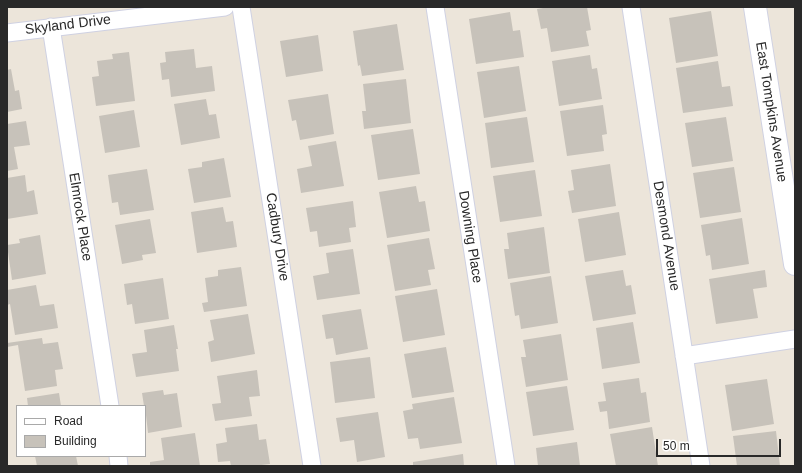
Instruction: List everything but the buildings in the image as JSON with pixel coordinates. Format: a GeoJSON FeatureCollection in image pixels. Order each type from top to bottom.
{"type":"FeatureCollection","features":[{"type":"Feature","properties":{"kind":"street","name":"Skyland Drive"},"geometry":{"type":"LineString","coordinates":[[7,32],[225,7]]}},
{"type":"Feature","properties":{"kind":"street","name":"Cadbury Drive"},"geometry":{"type":"LineString","coordinates":[[241,7],[312,466]]}},
{"type":"Feature","properties":{"kind":"street","name":"Downing Place"},"geometry":{"type":"LineString","coordinates":[[435,7],[506,466]]}},
{"type":"Feature","properties":{"kind":"street","name":"Desmond Avenue"},"geometry":{"type":"LineString","coordinates":[[631,7],[701,466]]}},
{"type":"Feature","properties":{"kind":"street","name":"East Tompkins Avenue"},"geometry":{"type":"LineString","coordinates":[[755,7],[795,264]]}},
{"type":"Feature","properties":{"kind":"street","name":"Elmrock Place"},"geometry":{"type":"LineString","coordinates":[[51,27],[110,405]]}},
{"type":"Feature","properties":{"kind":"street"},"geometry":{"type":"LineString","coordinates":[[684,356],[795,339]]}}]}
